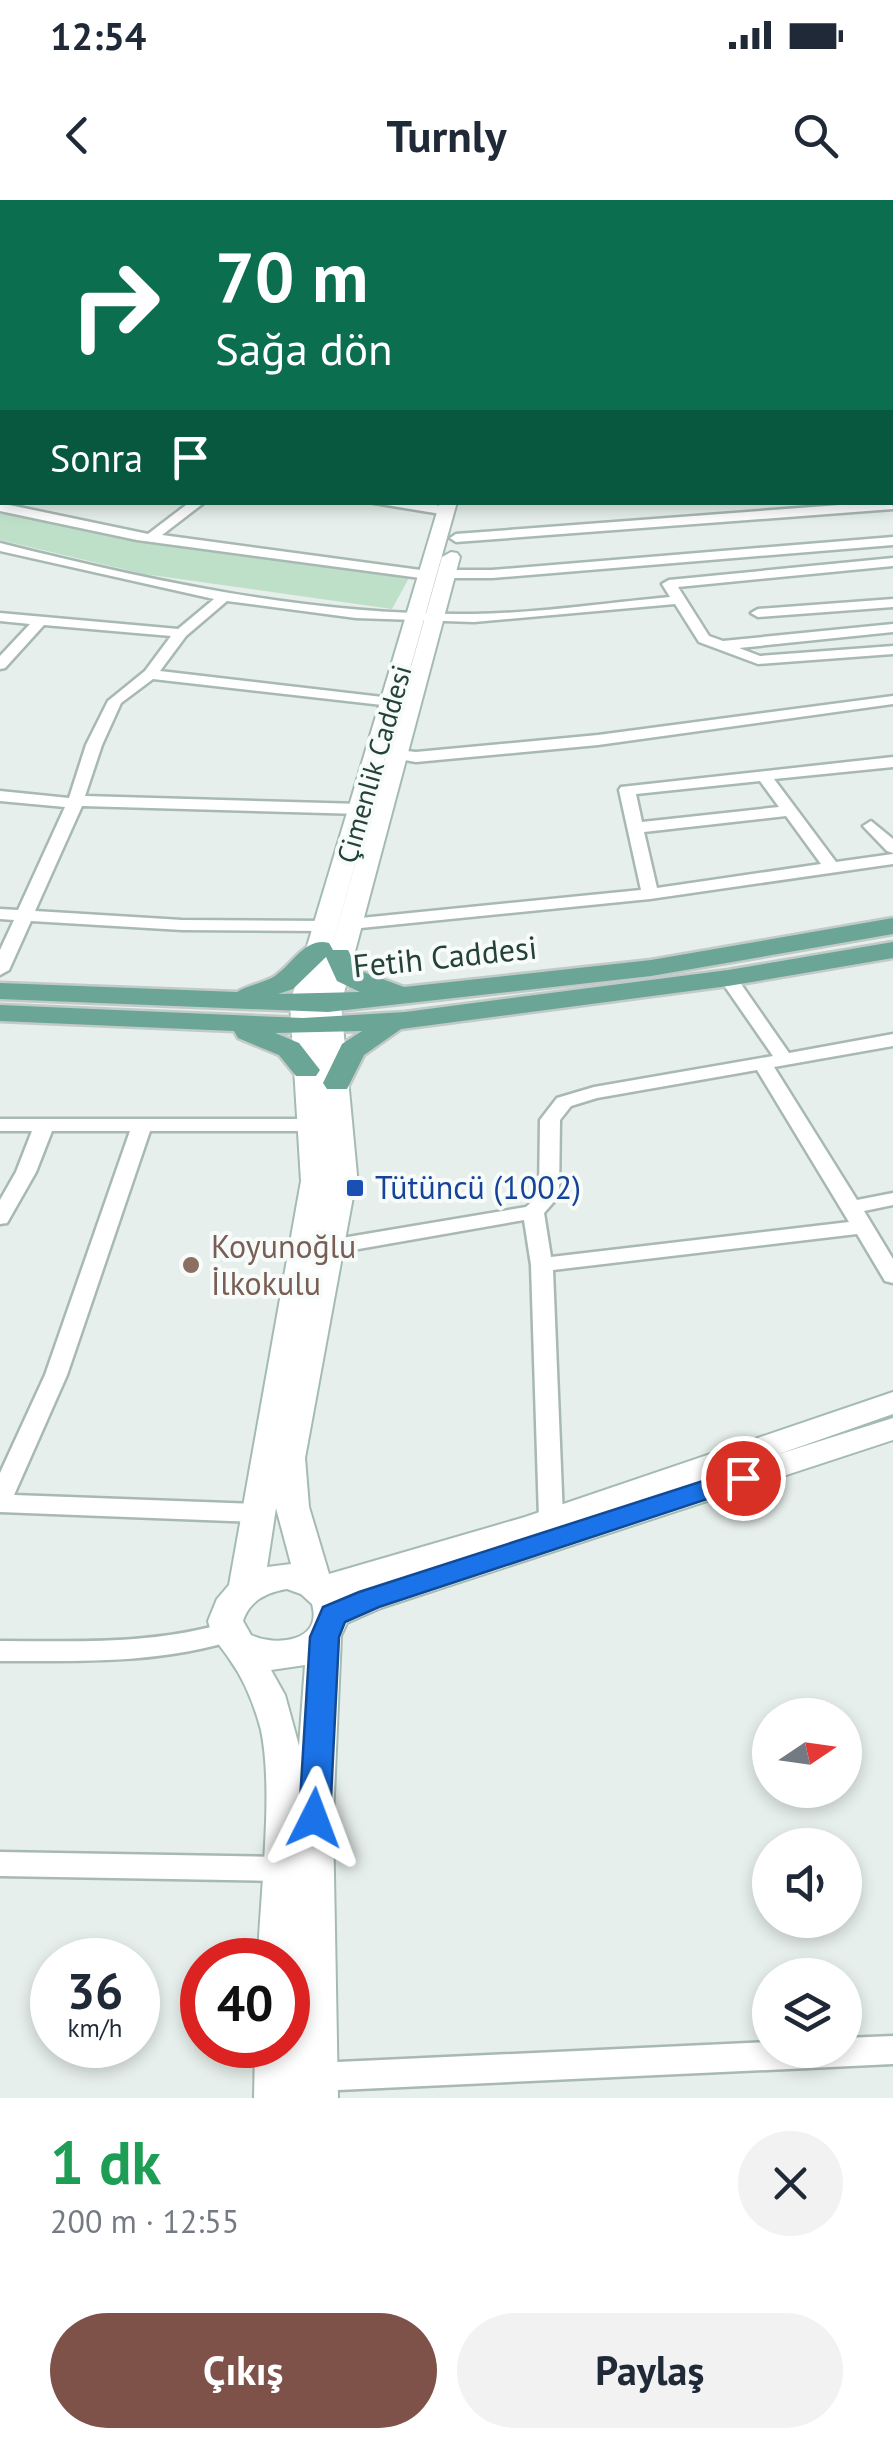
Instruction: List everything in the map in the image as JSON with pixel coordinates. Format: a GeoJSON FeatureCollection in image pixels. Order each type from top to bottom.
{"type":"FeatureCollection","features":[{"type":"Feature","properties":{"kind":"main road","name":"Fetih Caddesi"},"geometry":{"type":"LineString","coordinates":[[316,1015],[422,996],[651,968],[893,926]]}},
{"type":"Feature","properties":{"kind":"main road"},"geometry":{"type":"LineString","coordinates":[[206,1012],[272,988],[329,944],[347,975],[375,988],[422,996]]}},
{"type":"Feature","properties":{"kind":"main road","name":"Fetih Caddesi"},"geometry":{"type":"LineString","coordinates":[[0,1013],[206,1012],[405,1020],[728,978],[893,950]]}},
{"type":"Feature","properties":{"kind":"main road","name":"Fetih Caddesi"},"geometry":{"type":"LineString","coordinates":[[0,991],[206,1012]]}},
{"type":"Feature","properties":{"kind":"main road"},"geometry":{"type":"LineString","coordinates":[[206,1012],[277,1043],[300,1059],[306,1070]]}},
{"type":"Feature","properties":{"kind":"main road"},"geometry":{"type":"LineString","coordinates":[[337,1083],[344,1062],[362,1040],[405,1020]]}},
{"type":"Feature","properties":{"kind":"street"},"geometry":{"type":"LineString","coordinates":[[150,538],[194,505]]}},
{"type":"Feature","properties":{"kind":"street","name":"Çimenlik Caddesi"},"geometry":{"type":"LineString","coordinates":[[437,574],[456,538],[454,505]]}},
{"type":"Feature","properties":{"kind":"street","name":"Çimenlik Caddesi"},"geometry":{"type":"LineString","coordinates":[[329,944],[351,924],[398,755],[454,505]]}},
{"type":"Feature","properties":{"kind":"street"},"geometry":{"type":"LineString","coordinates":[[456,538],[893,506]]}},
{"type":"Feature","properties":{"kind":"street"},"geometry":{"type":"LineString","coordinates":[[0,508],[150,538],[437,574],[530,572],[893,541]]}},
{"type":"Feature","properties":{"kind":"street"},"geometry":{"type":"LineString","coordinates":[[1,548],[88,570],[225,596],[426,617],[476,618],[678,600]]}},
{"type":"Feature","properties":{"kind":"street"},"geometry":{"type":"LineString","coordinates":[[893,562],[669,584],[704,638],[758,660],[887,650],[893,664]]}},
{"type":"Feature","properties":{"kind":"street"},"geometry":{"type":"LineString","coordinates":[[0,970],[76,802],[94,745],[115,701],[150,674],[182,632],[225,596]]}},
{"type":"Feature","properties":{"kind":"street"},"geometry":{"type":"LineString","coordinates":[[758,614],[893,604]]}},
{"type":"Feature","properties":{"kind":"street"},"geometry":{"type":"LineString","coordinates":[[0,616],[182,632]]}},
{"type":"Feature","properties":{"kind":"street","name":"Çimenlik Caddesi"},"geometry":{"type":"LineString","coordinates":[[316,1015],[360,809],[391,702],[426,617]]}},
{"type":"Feature","properties":{"kind":"street"},"geometry":{"type":"LineString","coordinates":[[0,665],[40,620]]}},
{"type":"Feature","properties":{"kind":"street"},"geometry":{"type":"LineString","coordinates":[[725,645],[893,628]]}},
{"type":"Feature","properties":{"kind":"street"},"geometry":{"type":"LineString","coordinates":[[150,674],[391,702]]}},
{"type":"Feature","properties":{"kind":"street"},"geometry":{"type":"LineString","coordinates":[[398,755],[416,757],[598,740],[893,700]]}},
{"type":"Feature","properties":{"kind":"street"},"geometry":{"type":"LineString","coordinates":[[650,894],[627,790],[893,762]]}},
{"type":"Feature","properties":{"kind":"street"},"geometry":{"type":"LineString","coordinates":[[764,776],[833,869]]}},
{"type":"Feature","properties":{"kind":"street"},"geometry":{"type":"LineString","coordinates":[[0,796],[76,802],[360,809]]}},
{"type":"Feature","properties":{"kind":"street"},"geometry":{"type":"LineString","coordinates":[[635,828],[788,811]]}},
{"type":"Feature","properties":{"kind":"street"},"geometry":{"type":"LineString","coordinates":[[872,826],[893,848]]}},
{"type":"Feature","properties":{"kind":"street"},"geometry":{"type":"LineString","coordinates":[[351,924],[650,894],[893,859]]}},
{"type":"Feature","properties":{"kind":"street"},"geometry":{"type":"LineString","coordinates":[[0,914],[182,926],[329,944]]}},
{"type":"Feature","properties":{"kind":"street"},"geometry":{"type":"LineString","coordinates":[[728,978],[784,1060]]}},
{"type":"Feature","properties":{"kind":"street"},"geometry":{"type":"LineString","coordinates":[[246,1586],[314,1192],[314,1125],[306,1070],[316,1015]]}},
{"type":"Feature","properties":{"kind":"street"},"geometry":{"type":"LineString","coordinates":[[316,1015],[337,1083],[343,1175],[289,1458],[291,1506],[323,1606],[314,1818],[317,2088],[893,2050]]}},
{"type":"Feature","properties":{"kind":"street"},"geometry":{"type":"LineString","coordinates":[[330,1247],[533,1212],[549,1196],[550,1120],[564,1102],[594,1093],[893,1040]]}},
{"type":"Feature","properties":{"kind":"street"},"geometry":{"type":"LineString","coordinates":[[762,1064],[893,1276]]}},
{"type":"Feature","properties":{"kind":"street"},"geometry":{"type":"LineString","coordinates":[[0,1125],[314,1125]]}},
{"type":"Feature","properties":{"kind":"street"},"geometry":{"type":"LineString","coordinates":[[0,1218],[26,1172],[44,1126]]}},
{"type":"Feature","properties":{"kind":"street"},"geometry":{"type":"LineString","coordinates":[[141,1128],[56,1374],[0,1501],[257,1513]]}},
{"type":"Feature","properties":{"kind":"street"},"geometry":{"type":"LineString","coordinates":[[542,1265],[856,1218],[893,1199]]}},
{"type":"Feature","properties":{"kind":"street"},"geometry":{"type":"LineString","coordinates":[[533,1212],[542,1265],[551,1518]]}},
{"type":"Feature","properties":{"kind":"street"},"geometry":{"type":"LineString","coordinates":[[0,1651],[136,1651],[235,1639],[254,1653],[300,1653],[323,1606],[385,1572],[893,1403]]}},
{"type":"Feature","properties":{"kind":"street"},"geometry":{"type":"LineString","coordinates":[[323,1606],[369,1599],[893,1429]]}},
{"type":"Feature","properties":{"kind":"street"},"geometry":{"type":"LineString","coordinates":[[278,1938],[284,1773],[279,1730],[266,1694],[235,1639],[228,1607],[246,1586],[273,1577],[302,1579],[323,1606]]}},
{"type":"Feature","properties":{"kind":"street"},"geometry":{"type":"LineString","coordinates":[[0,1864],[280,1869]]}},
{"type":"Feature","properties":{"kind":"street"},"geometry":{"type":"LineString","coordinates":[[276,2068],[276,2098]]}},
{"type":"Feature","properties":{"kind":"green space"},"geometry":{"type":"Polygon","coordinates":[[[0,513],[132,539],[409,578],[392,609],[144,574],[0,540],[0,513]]]}},
{"type":"Feature","properties":{"kind":"place","name":"Tütüncü (1002)"},"geometry":{"type":"Point","coordinates":[355,1188]}},
{"type":"Feature","properties":{"kind":"place","name":"Koyunoğlu İlkokulu"},"geometry":{"type":"Point","coordinates":[191,1265]}},
{"type":"Feature","properties":{"kind":"route"},"geometry":{"type":"LineString","coordinates":[[314,1818],[324,1637],[334,1614],[369,1599],[743,1478]]}}]}
